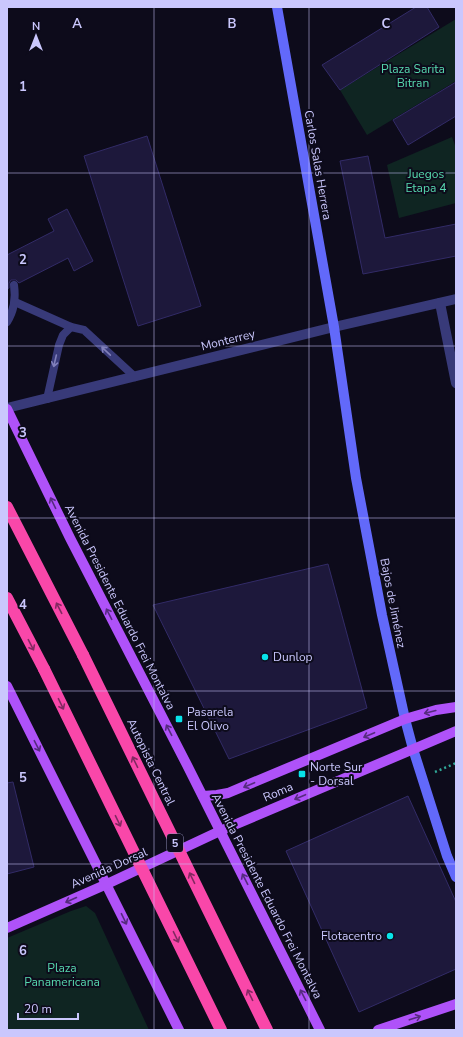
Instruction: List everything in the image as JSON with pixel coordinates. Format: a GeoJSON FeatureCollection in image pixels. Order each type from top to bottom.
{"type":"FeatureCollection","features":[{"type":"Feature","properties":{"kind":"highway","name":"Autopista Central"},"geometry":{"type":"LineString","coordinates":[[7,507],[83,655],[267,1030]]}},
{"type":"Feature","properties":{"kind":"highway"},"geometry":{"type":"LineString","coordinates":[[7,598],[44,669],[221,1030]]}},
{"type":"Feature","properties":{"kind":"main road","name":"Avenida Presidente Eduardo Frei Montalva"},"geometry":{"type":"LineString","coordinates":[[7,409],[70,538],[203,796],[320,1030]]}},
{"type":"Feature","properties":{"kind":"main road"},"geometry":{"type":"LineString","coordinates":[[7,686],[107,884],[178,1030]]}},
{"type":"Feature","properties":{"kind":"main road"},"geometry":{"type":"LineString","coordinates":[[203,796],[228,793],[405,719],[436,710],[456,707]]}},
{"type":"Feature","properties":{"kind":"main road","name":"Roma"},"geometry":{"type":"LineString","coordinates":[[220,831],[456,731]]}},
{"type":"Feature","properties":{"kind":"main road","name":"Avenida Dorsal"},"geometry":{"type":"LineString","coordinates":[[7,928],[107,884],[220,831]]}},
{"type":"Feature","properties":{"kind":"main road"},"geometry":{"type":"LineString","coordinates":[[379,1030],[456,1004]]}},
{"type":"Feature","properties":{"kind":"street","name":"Carlos Salas Herrera"},"geometry":{"type":"LineString","coordinates":[[277,7],[334,328]]}},
{"type":"Feature","properties":{"kind":"street","name":"Monterrey"},"geometry":{"type":"LineString","coordinates":[[7,409],[456,299]]}},
{"type":"Feature","properties":{"kind":"street"},"geometry":{"type":"LineString","coordinates":[[440,303],[456,383]]}},
{"type":"Feature","properties":{"kind":"street","name":"Bajos de Jiménez"},"geometry":{"type":"LineString","coordinates":[[334,328],[356,478],[382,615],[405,719],[447,856],[456,877]]}},
{"type":"Feature","properties":{"kind":"lane"},"geometry":{"type":"LineString","coordinates":[[7,322],[15,302],[14,285]]}},
{"type":"Feature","properties":{"kind":"lane"},"geometry":{"type":"LineString","coordinates":[[15,302],[71,327],[84,330],[135,377]]}},
{"type":"Feature","properties":{"kind":"lane"},"geometry":{"type":"LineString","coordinates":[[47,399],[59,345],[63,336],[71,327]]}},
{"type":"Feature","properties":{"kind":"path"},"geometry":{"type":"LineString","coordinates":[[422,778],[456,763]]}},
{"type":"Feature","properties":{"kind":"green space","name":"Plaza Sarita Bitran"},"geometry":{"type":"Polygon","coordinates":[[[456,19],[456,81],[367,135],[340,90],[456,19]]]}},
{"type":"Feature","properties":{"kind":"green space","name":"Juegos Etapa 4"},"geometry":{"type":"Polygon","coordinates":[[[452,137],[456,148],[456,203],[399,218],[387,165],[452,137]]]}},
{"type":"Feature","properties":{"kind":"green space","name":"Plaza Panamericana"},"geometry":{"type":"Polygon","coordinates":[[[86,906],[95,913],[149,1030],[7,1030],[7,938],[86,906]]]}},
{"type":"Feature","properties":{"kind":"building"},"geometry":{"type":"Polygon","coordinates":[[[416,7],[427,7],[439,27],[340,90],[322,65],[416,7]]]}},
{"type":"Feature","properties":{"kind":"building"},"geometry":{"type":"Polygon","coordinates":[[[456,82],[456,116],[408,145],[393,120],[456,82]]]}},
{"type":"Feature","properties":{"kind":"building"},"geometry":{"type":"Polygon","coordinates":[[[147,136],[201,306],[138,326],[84,156],[147,136]]]}},
{"type":"Feature","properties":{"kind":"building"},"geometry":{"type":"Polygon","coordinates":[[[368,156],[385,238],[456,224],[456,256],[363,274],[340,161],[368,156]]]}},
{"type":"Feature","properties":{"kind":"building"},"geometry":{"type":"Polygon","coordinates":[[[67,209],[93,261],[74,271],[68,258],[19,283],[16,280],[11,280],[9,283],[9,288],[7,289],[7,255],[54,231],[48,219],[67,209]]]}},
{"type":"Feature","properties":{"kind":"building","name":"Dunlop"},"geometry":{"type":"Polygon","coordinates":[[[328,564],[367,708],[229,759],[153,605],[328,564]]]}},
{"type":"Feature","properties":{"kind":"building"},"geometry":{"type":"Polygon","coordinates":[[[13,782],[34,867],[7,874],[7,783],[13,782]]]}},
{"type":"Feature","properties":{"kind":"building","name":"Flotacentro"},"geometry":{"type":"Polygon","coordinates":[[[408,796],[456,902],[456,969],[359,1012],[286,851],[408,796]]]}},
{"type":"Feature","properties":{"kind":"place","name":"Dunlop"},"geometry":{"type":"Point","coordinates":[265,657]}},
{"type":"Feature","properties":{"kind":"place","name":"Pasarela El Olivo"},"geometry":{"type":"Point","coordinates":[179,719]}},
{"type":"Feature","properties":{"kind":"place","name":"Norte Sur - Dorsal"},"geometry":{"type":"Point","coordinates":[302,774]}},
{"type":"Feature","properties":{"kind":"place","name":"Flotacentro"},"geometry":{"type":"Point","coordinates":[390,936]}}]}
